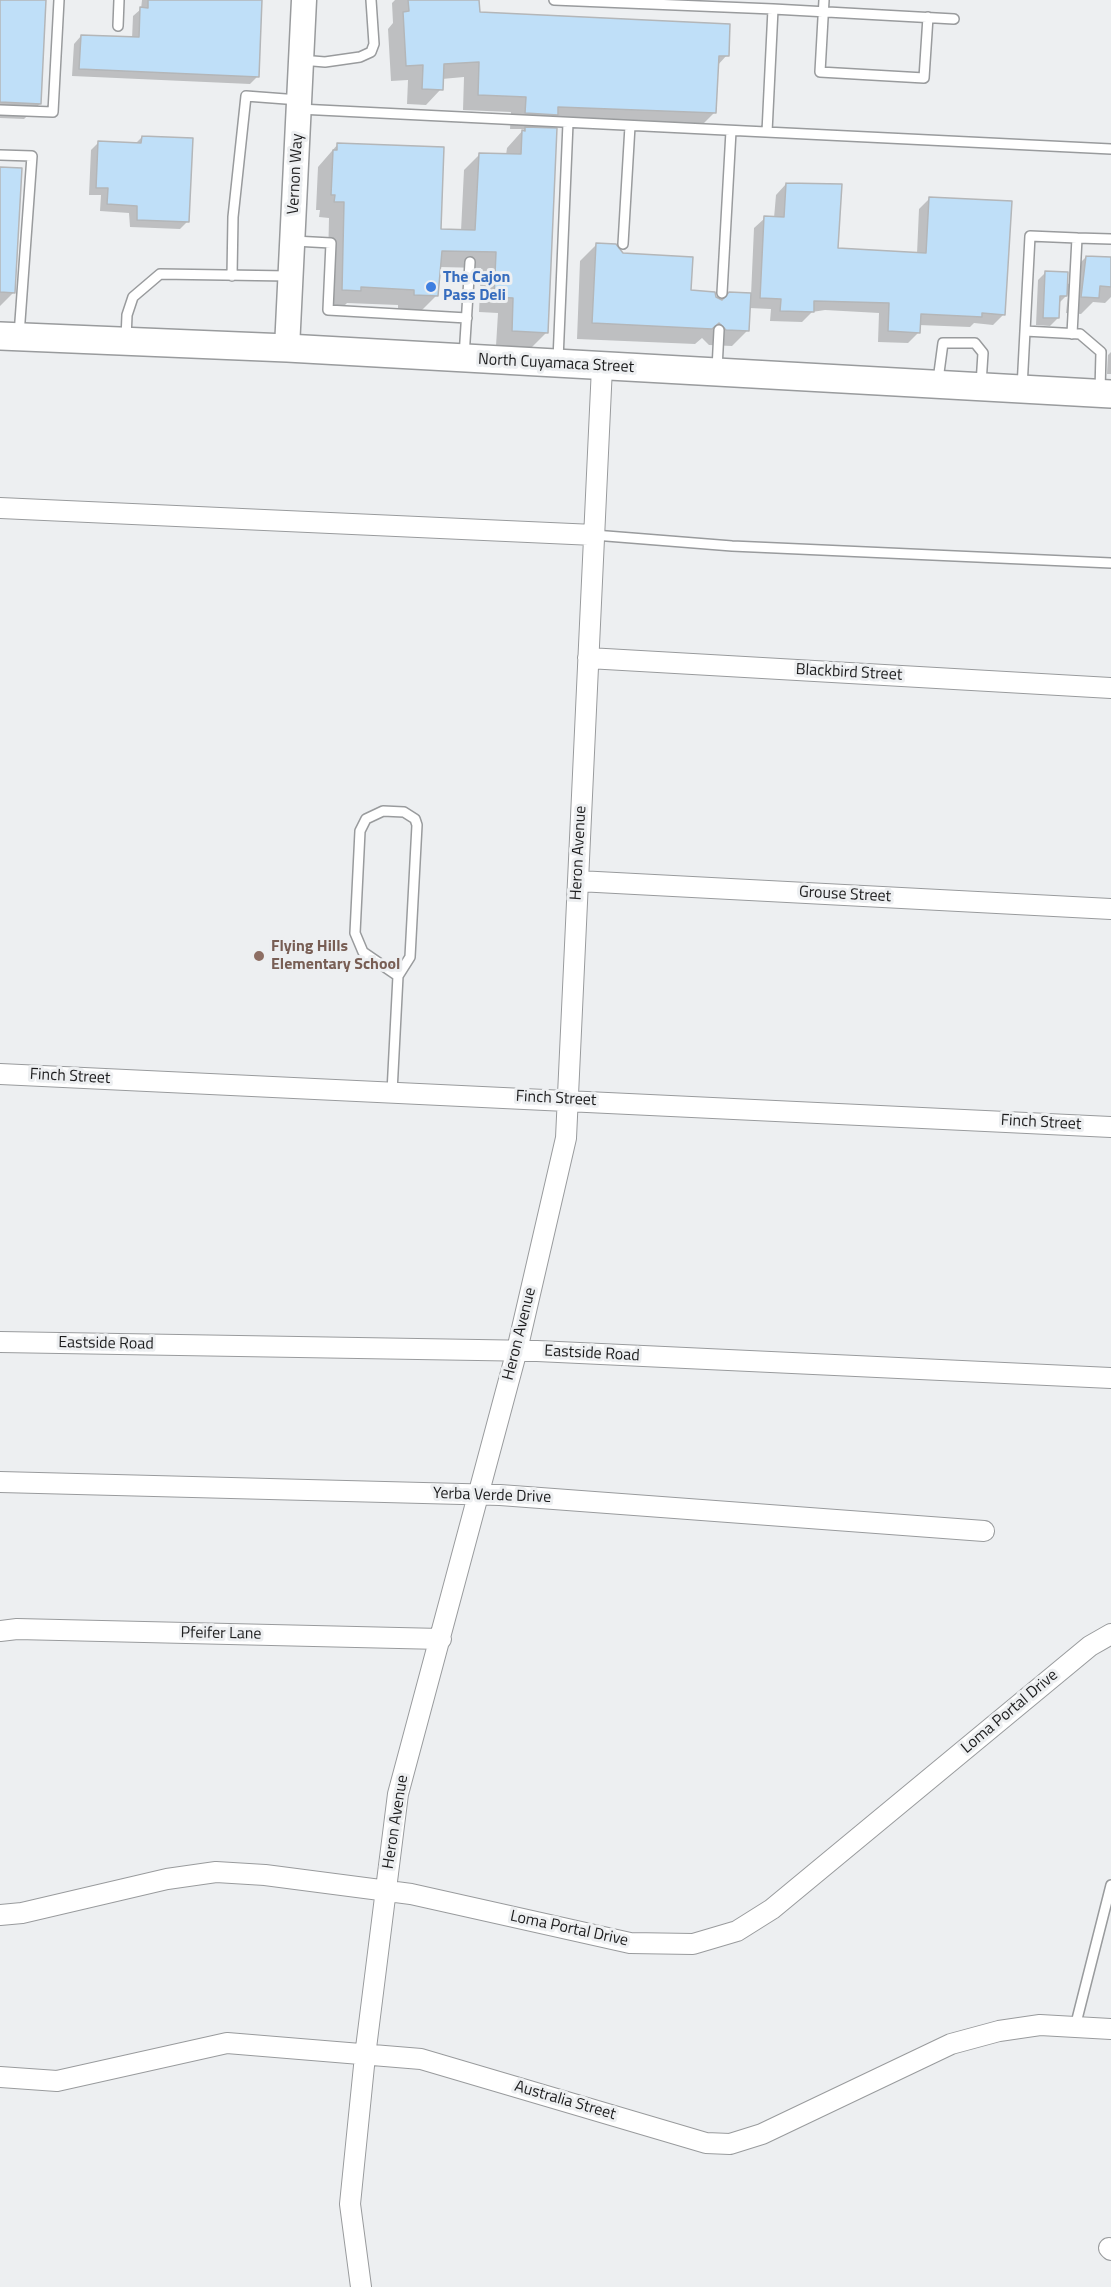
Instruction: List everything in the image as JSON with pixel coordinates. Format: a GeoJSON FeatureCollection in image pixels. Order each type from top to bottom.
{"type":"FeatureCollection","features":[{"type":"Feature","properties":{"kind":"main road","name":"North Cuyamaca Street"},"geometry":{"type":"LineString","coordinates":[[10,337],[287,348],[1106,393]]}},
{"type":"Feature","properties":{"kind":"street","name":"Vernon Way"},"geometry":{"type":"LineString","coordinates":[[287,348],[304,0]]}},
{"type":"Feature","properties":{"kind":"street","name":"Heron Avenue"},"geometry":{"type":"LineString","coordinates":[[361,2287],[350,2204],[365,2056],[398,1794],[517,1350],[566,1138],[602,367]]}},
{"type":"Feature","properties":{"kind":"street"},"geometry":{"type":"LineString","coordinates":[[0,507],[594,535]]}},
{"type":"Feature","properties":{"kind":"street","name":"Blackbird Street"},"geometry":{"type":"LineString","coordinates":[[588,658],[1111,688]]}},
{"type":"Feature","properties":{"kind":"street","name":"Grouse Street"},"geometry":{"type":"LineString","coordinates":[[578,881],[1111,909]]}},
{"type":"Feature","properties":{"kind":"street","name":"Finch Street"},"geometry":{"type":"LineString","coordinates":[[0,1074],[1111,1127]]}},
{"type":"Feature","properties":{"kind":"street","name":"Eastside Road"},"geometry":{"type":"LineString","coordinates":[[0,1342],[517,1350],[1111,1378]]}},
{"type":"Feature","properties":{"kind":"street","name":"Yerba Verde Drive"},"geometry":{"type":"LineString","coordinates":[[0,1482],[479,1495],[984,1531]]}},
{"type":"Feature","properties":{"kind":"street","name":"Pfeifer Lane"},"geometry":{"type":"LineString","coordinates":[[0,1630],[441,1639]]}},
{"type":"Feature","properties":{"kind":"street","name":"Loma Portal Drive"},"geometry":{"type":"LineString","coordinates":[[0,1915],[22,1913],[167,1879],[216,1872],[265,1875],[386,1891],[630,1943],[693,1944],[737,1931],[772,1909],[1090,1646],[1111,1634]]}},
{"type":"Feature","properties":{"kind":"street","name":"Australia Street"},"geometry":{"type":"LineString","coordinates":[[0,2077],[57,2081],[227,2043],[421,2059],[706,2143],[730,2144],[762,2134],[951,2044],[999,2031],[1040,2025],[1111,2029]]}},
{"type":"Feature","properties":{"kind":"lane"},"geometry":{"type":"LineString","coordinates":[[0,110],[52,112],[59,0]]}},
{"type":"Feature","properties":{"kind":"lane"},"geometry":{"type":"LineString","coordinates":[[118,26],[119,0]]}},
{"type":"Feature","properties":{"kind":"lane"},"geometry":{"type":"LineString","coordinates":[[302,60],[325,62],[360,57],[371,52],[374,44],[371,0]]}},
{"type":"Feature","properties":{"kind":"lane"},"geometry":{"type":"LineString","coordinates":[[554,0],[743,4],[773,9],[954,19]]}},
{"type":"Feature","properties":{"kind":"lane"},"geometry":{"type":"LineString","coordinates":[[824,0],[820,72],[924,78],[928,17]]}},
{"type":"Feature","properties":{"kind":"lane"},"geometry":{"type":"LineString","coordinates":[[767,132],[773,9]]}},
{"type":"Feature","properties":{"kind":"lane"},"geometry":{"type":"LineString","coordinates":[[232,276],[233,217],[246,96],[299,105],[568,123],[1111,149]]}},
{"type":"Feature","properties":{"kind":"lane"},"geometry":{"type":"LineString","coordinates":[[557,364],[568,123]]}},
{"type":"Feature","properties":{"kind":"lane"},"geometry":{"type":"LineString","coordinates":[[622,244],[630,126]]}},
{"type":"Feature","properties":{"kind":"lane"},"geometry":{"type":"LineString","coordinates":[[722,293],[731,131]]}},
{"type":"Feature","properties":{"kind":"lane"},"geometry":{"type":"LineString","coordinates":[[0,155],[32,156],[10,337]]}},
{"type":"Feature","properties":{"kind":"lane"},"geometry":{"type":"LineString","coordinates":[[1022,389],[1030,236],[1111,239]]}},
{"type":"Feature","properties":{"kind":"lane"},"geometry":{"type":"LineString","coordinates":[[1072,334],[1077,237]]}},
{"type":"Feature","properties":{"kind":"lane"},"geometry":{"type":"LineString","coordinates":[[292,241],[331,243],[328,310],[467,318]]}},
{"type":"Feature","properties":{"kind":"lane"},"geometry":{"type":"LineString","coordinates":[[464,359],[470,262]]}},
{"type":"Feature","properties":{"kind":"lane"},"geometry":{"type":"LineString","coordinates":[[126,342],[127,315],[133,297],[160,274],[290,276]]}},
{"type":"Feature","properties":{"kind":"lane"},"geometry":{"type":"LineString","coordinates":[[717,373],[719,330]]}},
{"type":"Feature","properties":{"kind":"lane"},"geometry":{"type":"LineString","coordinates":[[1025,331],[1080,334],[1101,352],[1106,393]]}},
{"type":"Feature","properties":{"kind":"lane"},"geometry":{"type":"LineString","coordinates":[[938,384],[940,348],[943,343],[951,341],[975,343],[981,348],[981,387]]}},
{"type":"Feature","properties":{"kind":"lane"},"geometry":{"type":"LineString","coordinates":[[594,535],[732,546],[1111,563]]}},
{"type":"Feature","properties":{"kind":"lane"},"geometry":{"type":"LineString","coordinates":[[392,1092],[398,976],[410,957],[417,825],[415,819],[404,812],[383,811],[366,819],[360,831],[355,933],[363,952],[398,976]]}},
{"type":"Feature","properties":{"kind":"lane"},"geometry":{"type":"LineString","coordinates":[[1075,2027],[1111,1885]]}},
{"type":"Feature","properties":{"kind":"building"},"geometry":{"type":"Polygon","coordinates":[[[0,0],[46,0],[41,104],[0,102],[0,0]]]}},
{"type":"Feature","properties":{"kind":"building"},"geometry":{"type":"Polygon","coordinates":[[[148,0],[262,0],[259,77],[79,69],[81,35],[139,37],[140,7],[148,8],[148,0]]]}},
{"type":"Feature","properties":{"kind":"building"},"geometry":{"type":"Polygon","coordinates":[[[408,0],[479,0],[480,12],[730,24],[729,56],[719,56],[716,113],[558,107],[558,115],[525,113],[526,97],[478,95],[479,62],[444,64],[443,90],[422,89],[423,65],[406,66],[403,12],[409,11],[408,0]]]}},
{"type":"Feature","properties":{"kind":"building"},"geometry":{"type":"Polygon","coordinates":[[[525,127],[557,128],[548,333],[512,331],[513,298],[494,297],[496,252],[442,251],[438,296],[414,295],[414,290],[361,287],[361,291],[342,290],[344,202],[334,202],[335,195],[331,195],[333,150],[337,150],[337,143],[444,147],[441,229],[475,230],[479,153],[521,154],[522,130],[525,131],[525,127]]]}},
{"type":"Feature","properties":{"kind":"building"},"geometry":{"type":"Polygon","coordinates":[[[142,136],[193,138],[189,222],[137,220],[137,206],[107,204],[108,188],[96,188],[98,141],[141,143],[142,136]]]}},
{"type":"Feature","properties":{"kind":"building"},"geometry":{"type":"Polygon","coordinates":[[[0,167],[22,168],[15,293],[0,292],[0,167]]]}},
{"type":"Feature","properties":{"kind":"building"},"geometry":{"type":"Polygon","coordinates":[[[786,183],[842,184],[838,248],[926,253],[929,197],[1012,201],[1005,315],[982,313],[982,317],[921,314],[920,333],[888,331],[889,303],[814,301],[814,312],[780,311],[781,299],[760,298],[764,216],[784,217],[786,183]]]}},
{"type":"Feature","properties":{"kind":"building"},"geometry":{"type":"Polygon","coordinates":[[[596,243],[616,244],[623,253],[693,257],[691,290],[715,292],[716,297],[722,300],[729,292],[751,293],[749,331],[726,330],[719,323],[712,329],[592,323],[596,243]]]}},
{"type":"Feature","properties":{"kind":"building"},"geometry":{"type":"Polygon","coordinates":[[[1086,256],[1111,257],[1111,287],[1100,286],[1099,298],[1081,297],[1086,256]]]}},
{"type":"Feature","properties":{"kind":"building"},"geometry":{"type":"Polygon","coordinates":[[[1045,271],[1068,272],[1067,296],[1060,296],[1059,318],[1043,318],[1045,271]]]}},
{"type":"Feature","properties":{"kind":"place","name":"The Cajon Pass Deli"},"geometry":{"type":"Point","coordinates":[431,287]}},
{"type":"Feature","properties":{"kind":"place","name":"Flying Hills Elementary School"},"geometry":{"type":"Point","coordinates":[259,956]}}]}
